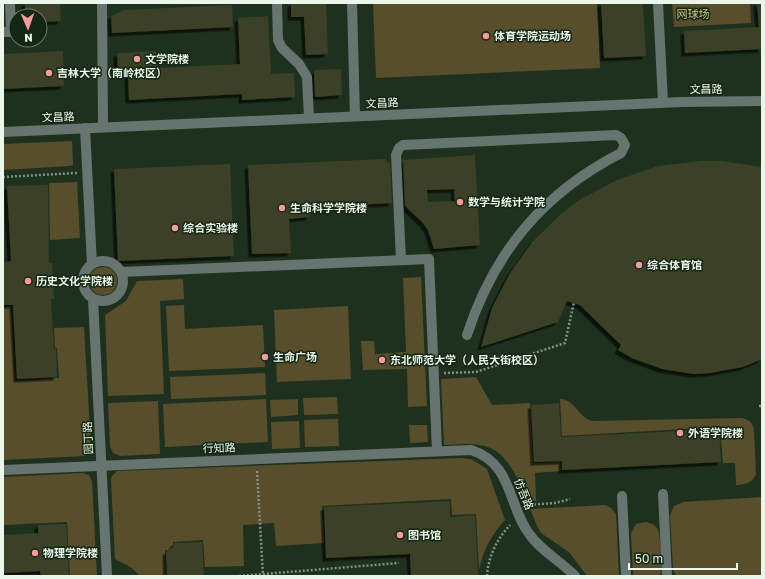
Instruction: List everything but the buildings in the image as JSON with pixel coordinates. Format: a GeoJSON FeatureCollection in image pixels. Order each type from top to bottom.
{"type":"FeatureCollection","features":[{"type":"Feature","properties":{"kind":"street"},"geometry":{"type":"LineString","coordinates":[[3,32],[11,32],[10,3]]}},
{"type":"Feature","properties":{"kind":"street"},"geometry":{"type":"LineString","coordinates":[[102,3],[103,127]]}},
{"type":"Feature","properties":{"kind":"street"},"geometry":{"type":"LineString","coordinates":[[277,3],[278,40],[282,48],[299,64],[307,77],[309,118]]}},
{"type":"Feature","properties":{"kind":"street"},"geometry":{"type":"LineString","coordinates":[[352,3],[355,116]]}},
{"type":"Feature","properties":{"kind":"street"},"geometry":{"type":"LineString","coordinates":[[658,3],[663,102]]}},
{"type":"Feature","properties":{"kind":"street","name":"文昌路"},"geometry":{"type":"LineString","coordinates":[[3,132],[663,102],[762,101]]}},
{"type":"Feature","properties":{"kind":"street"},"geometry":{"type":"LineString","coordinates":[[85,128],[92,264]]}},
{"type":"Feature","properties":{"kind":"street"},"geometry":{"type":"LineString","coordinates":[[401,260],[396,155],[399,148],[403,145],[616,135],[622,138],[625,145],[621,153],[574,182],[555,196],[521,231],[494,270],[477,305],[467,335]]}},
{"type":"Feature","properties":{"kind":"street"},"geometry":{"type":"LineString","coordinates":[[122,272],[429,259],[437,451]]}},
{"type":"Feature","properties":{"kind":"street"},"geometry":{"type":"LineString","coordinates":[[106,261],[113,263],[122,272],[123,285],[116,297],[104,302],[93,299],[86,293],[83,280],[86,270],[92,264],[106,261]]}},
{"type":"Feature","properties":{"kind":"street","name":"园丁路"},"geometry":{"type":"LineString","coordinates":[[93,299],[107,576]]}},
{"type":"Feature","properties":{"kind":"street","name":"仿吾路"},"geometry":{"type":"LineString","coordinates":[[437,451],[463,450],[478,452],[497,467],[507,481],[528,534],[535,542],[575,576]]}},
{"type":"Feature","properties":{"kind":"street","name":"行知路"},"geometry":{"type":"LineString","coordinates":[[3,470],[101,464],[437,451]]}},
{"type":"Feature","properties":{"kind":"street"},"geometry":{"type":"LineString","coordinates":[[663,494],[667,576]]}},
{"type":"Feature","properties":{"kind":"street"},"geometry":{"type":"LineString","coordinates":[[622,496],[626,576]]}},
{"type":"Feature","properties":{"kind":"path"},"geometry":{"type":"LineString","coordinates":[[3,177],[87,173]]}},
{"type":"Feature","properties":{"kind":"path"},"geometry":{"type":"LineString","coordinates":[[434,374],[476,372],[565,343],[574,302]]}},
{"type":"Feature","properties":{"kind":"path"},"geometry":{"type":"LineString","coordinates":[[257,458],[263,575]]}},
{"type":"Feature","properties":{"kind":"path"},"geometry":{"type":"LineString","coordinates":[[516,505],[555,503],[570,498]]}},
{"type":"Feature","properties":{"kind":"path"},"geometry":{"type":"LineString","coordinates":[[487,576],[489,561],[497,542],[510,525],[520,517]]}},
{"type":"Feature","properties":{"kind":"path"},"geometry":{"type":"LineString","coordinates":[[239,576],[399,563]]}},
{"type":"Feature","properties":{"kind":"green space","name":"体育学院运动场"},"geometry":{"type":"Polygon","coordinates":[[[373,3],[597,3],[600,68],[376,78],[373,3]]]}},
{"type":"Feature","properties":{"kind":"green space","name":"网球场"},"geometry":{"type":"Polygon","coordinates":[[[672,3],[750,3],[751,23],[674,27],[672,3]]]}},
{"type":"Feature","properties":{"kind":"green space"},"geometry":{"type":"Polygon","coordinates":[[[72,141],[73,165],[3,170],[3,144],[72,141]]]}},
{"type":"Feature","properties":{"kind":"green space"},"geometry":{"type":"Polygon","coordinates":[[[77,182],[80,238],[50,240],[49,183],[77,182]]]}},
{"type":"Feature","properties":{"kind":"green space"},"geometry":{"type":"Polygon","coordinates":[[[103,267],[113,271],[117,281],[113,291],[103,295],[93,291],[89,281],[93,271],[103,267]]]}},
{"type":"Feature","properties":{"kind":"green space"},"geometry":{"type":"Polygon","coordinates":[[[421,277],[427,406],[408,407],[407,369],[363,370],[361,341],[374,341],[375,354],[406,352],[403,278],[421,277]]]}},
{"type":"Feature","properties":{"kind":"green space"},"geometry":{"type":"Polygon","coordinates":[[[183,279],[184,299],[160,301],[164,394],[108,396],[105,315],[126,301],[137,281],[183,279]]]}},
{"type":"Feature","properties":{"kind":"green space"},"geometry":{"type":"Polygon","coordinates":[[[184,305],[185,329],[263,325],[265,367],[169,371],[166,306],[184,305]]]}},
{"type":"Feature","properties":{"kind":"green space"},"geometry":{"type":"Polygon","coordinates":[[[11,306],[15,381],[59,378],[54,328],[84,327],[91,447],[90,452],[85,456],[3,460],[3,307],[11,306]]]}},
{"type":"Feature","properties":{"kind":"green space"},"geometry":{"type":"Polygon","coordinates":[[[348,306],[351,379],[277,382],[274,310],[348,306]]]}},
{"type":"Feature","properties":{"kind":"green space"},"geometry":{"type":"Polygon","coordinates":[[[265,373],[266,395],[171,399],[170,377],[265,373]]]}},
{"type":"Feature","properties":{"kind":"green space"},"geometry":{"type":"Polygon","coordinates":[[[476,377],[492,405],[530,403],[533,463],[560,462],[561,471],[535,473],[536,501],[527,501],[520,483],[510,466],[504,458],[489,447],[466,444],[444,445],[441,379],[476,377]]]}},
{"type":"Feature","properties":{"kind":"green space"},"geometry":{"type":"Polygon","coordinates":[[[337,397],[338,414],[304,415],[303,398],[337,397]]]}},
{"type":"Feature","properties":{"kind":"green space"},"geometry":{"type":"Polygon","coordinates":[[[266,399],[268,442],[165,447],[163,404],[266,399]]]}},
{"type":"Feature","properties":{"kind":"green space"},"geometry":{"type":"Polygon","coordinates":[[[298,399],[298,415],[271,417],[270,400],[298,399]]]}},
{"type":"Feature","properties":{"kind":"green space"},"geometry":{"type":"Polygon","coordinates":[[[560,399],[570,402],[583,416],[592,421],[746,419],[750,421],[754,430],[756,474],[750,482],[736,485],[735,463],[723,463],[720,427],[562,436],[560,399]]]}},
{"type":"Feature","properties":{"kind":"green space"},"geometry":{"type":"Polygon","coordinates":[[[158,401],[160,454],[120,456],[113,453],[110,446],[108,403],[158,401]]]}},
{"type":"Feature","properties":{"kind":"green space"},"geometry":{"type":"Polygon","coordinates":[[[338,419],[339,446],[305,447],[304,420],[338,419]]]}},
{"type":"Feature","properties":{"kind":"green space"},"geometry":{"type":"Polygon","coordinates":[[[299,421],[300,448],[272,449],[271,422],[299,421]]]}},
{"type":"Feature","properties":{"kind":"green space"},"geometry":{"type":"Polygon","coordinates":[[[409,425],[427,425],[428,442],[410,443],[409,425]]]}},
{"type":"Feature","properties":{"kind":"green space"},"geometry":{"type":"Polygon","coordinates":[[[461,458],[471,459],[487,469],[505,520],[488,544],[479,570],[476,514],[452,515],[451,499],[322,506],[324,543],[276,546],[274,523],[243,525],[244,566],[205,567],[203,540],[173,542],[173,545],[168,550],[165,550],[166,576],[140,576],[132,568],[115,559],[111,480],[112,476],[117,471],[461,458]]]}},
{"type":"Feature","properties":{"kind":"green space"},"geometry":{"type":"Polygon","coordinates":[[[83,473],[89,475],[92,481],[97,575],[70,576],[67,522],[3,525],[3,477],[83,473]]]}},
{"type":"Feature","properties":{"kind":"green space"},"geometry":{"type":"Polygon","coordinates":[[[762,497],[762,576],[676,576],[673,569],[670,515],[674,506],[683,502],[762,497]]]}},
{"type":"Feature","properties":{"kind":"green space"},"geometry":{"type":"Polygon","coordinates":[[[605,505],[611,508],[616,514],[619,576],[587,576],[569,552],[541,533],[530,509],[605,505]]]}},
{"type":"Feature","properties":{"kind":"green space"},"geometry":{"type":"Polygon","coordinates":[[[646,522],[655,526],[658,531],[661,552],[660,576],[634,576],[633,574],[631,533],[636,524],[646,522]]]}},
{"type":"Feature","properties":{"kind":"place","name":"体育学院运动场"},"geometry":{"type":"Point","coordinates":[486,36]}},
{"type":"Feature","properties":{"kind":"place","name":"文学院楼"},"geometry":{"type":"Point","coordinates":[137,59]}},
{"type":"Feature","properties":{"kind":"place","name":"吉林大学（南岭校区）"},"geometry":{"type":"Point","coordinates":[49,73]}},
{"type":"Feature","properties":{"kind":"place","name":"数学与统计学院"},"geometry":{"type":"Point","coordinates":[460,202]}},
{"type":"Feature","properties":{"kind":"place","name":"生命科学学院楼"},"geometry":{"type":"Point","coordinates":[282,208]}},
{"type":"Feature","properties":{"kind":"place","name":"综合实验楼"},"geometry":{"type":"Point","coordinates":[175,228]}},
{"type":"Feature","properties":{"kind":"place","name":"综合体育馆"},"geometry":{"type":"Point","coordinates":[639,265]}},
{"type":"Feature","properties":{"kind":"place","name":"历史文化学院楼"},"geometry":{"type":"Point","coordinates":[28,281]}},
{"type":"Feature","properties":{"kind":"place","name":"生命广场"},"geometry":{"type":"Point","coordinates":[265,357]}},
{"type":"Feature","properties":{"kind":"place","name":"东北师范大学（人民大街校区）"},"geometry":{"type":"Point","coordinates":[382,360]}},
{"type":"Feature","properties":{"kind":"place","name":"外语学院楼"},"geometry":{"type":"Point","coordinates":[680,433]}},
{"type":"Feature","properties":{"kind":"place","name":"图书馆"},"geometry":{"type":"Point","coordinates":[400,535]}},
{"type":"Feature","properties":{"kind":"place","name":"物理学院楼"},"geometry":{"type":"Point","coordinates":[35,553]}}]}
